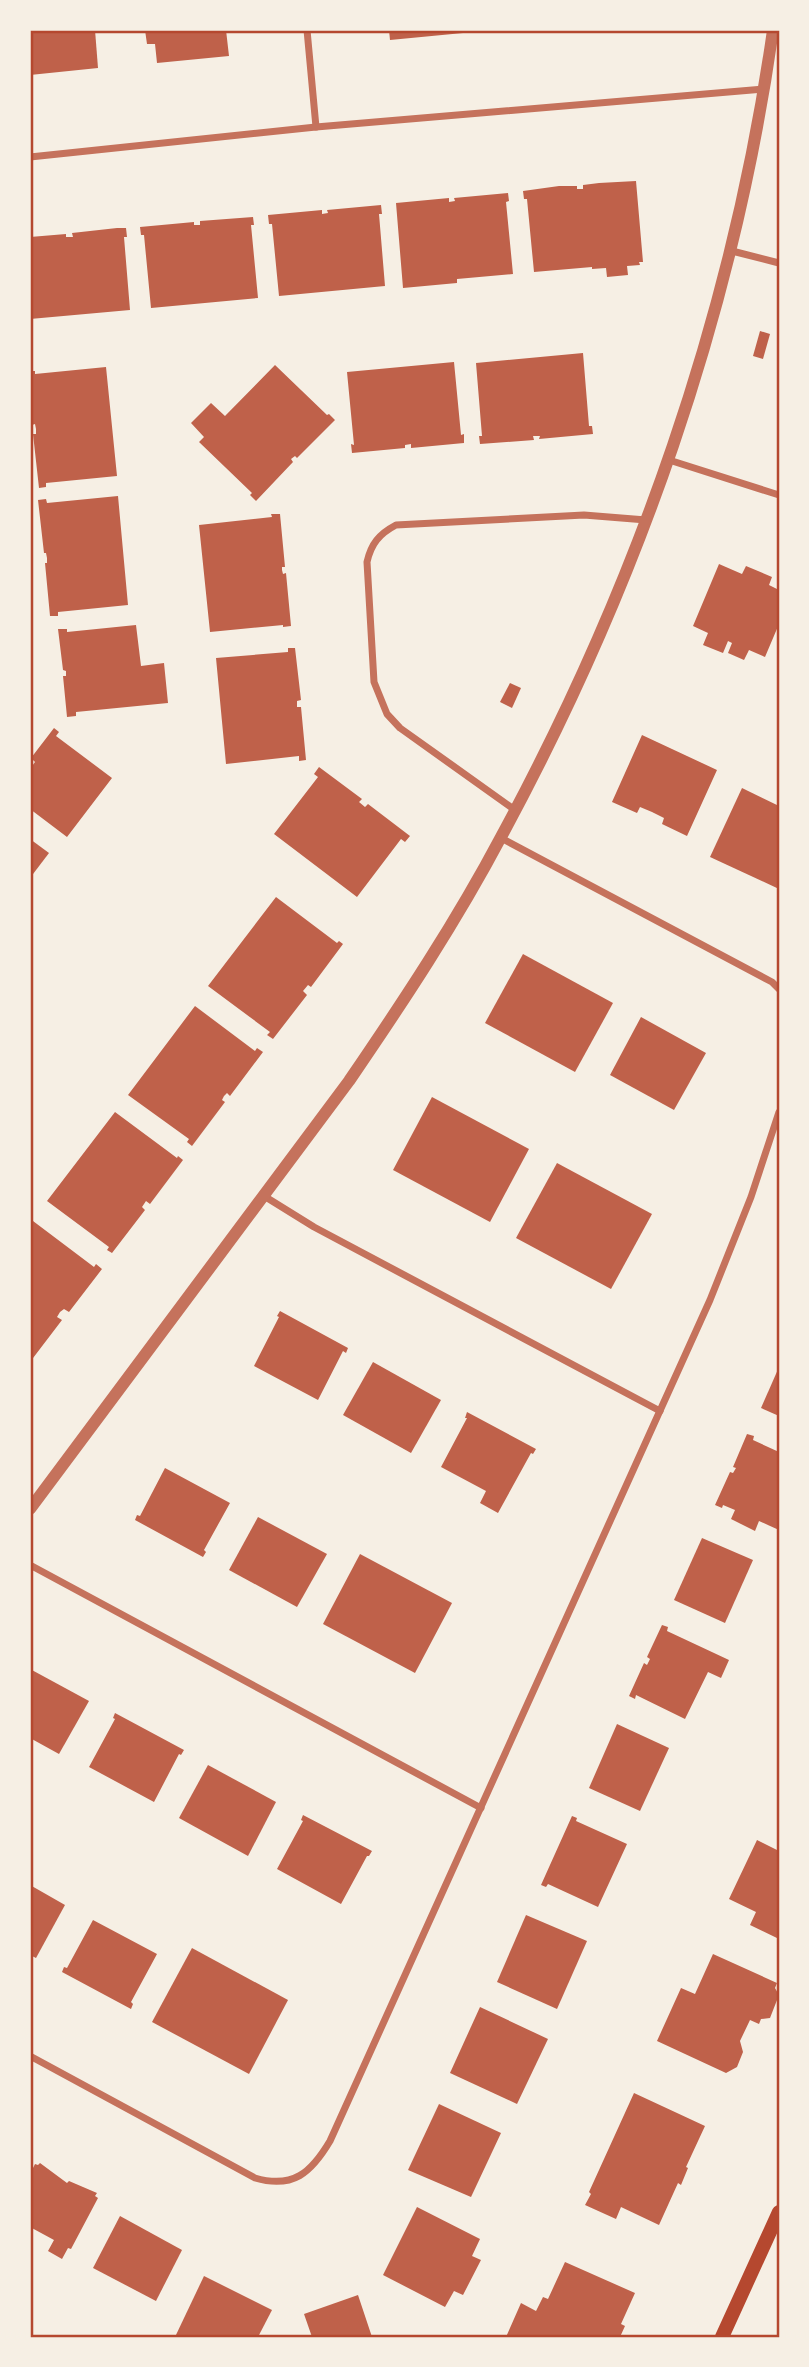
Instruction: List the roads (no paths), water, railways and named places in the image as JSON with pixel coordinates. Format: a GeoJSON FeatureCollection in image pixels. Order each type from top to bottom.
{"type":"FeatureCollection","features":[{"type":"Feature","properties":{"kind":"main road"},"geometry":{"type":"LineString","coordinates":[[722,2337],[779,2212]]}},
{"type":"Feature","properties":{"kind":"street"},"geometry":{"type":"LineString","coordinates":[[307,30],[316,127]]}},
{"type":"Feature","properties":{"kind":"street"},"geometry":{"type":"LineString","coordinates":[[30,1509],[349,1081],[393,1017],[441,942],[501,838],[564,713],[646,520],[694,385],[732,251],[765,89],[773,30]]}},
{"type":"Feature","properties":{"kind":"street"},"geometry":{"type":"LineString","coordinates":[[30,157],[316,127],[765,89]]}},
{"type":"Feature","properties":{"kind":"street"},"geometry":{"type":"LineString","coordinates":[[732,251],[779,263]]}},
{"type":"Feature","properties":{"kind":"street"},"geometry":{"type":"LineString","coordinates":[[669,460],[779,495]]}},
{"type":"Feature","properties":{"kind":"street"},"geometry":{"type":"LineString","coordinates":[[515,810],[400,728],[387,714],[374,682],[367,562],[369,552],[376,539],[396,525],[584,516],[646,520]]}},
{"type":"Feature","properties":{"kind":"street"},"geometry":{"type":"LineString","coordinates":[[501,838],[760,976],[779,989]]}},
{"type":"Feature","properties":{"kind":"street"},"geometry":{"type":"LineString","coordinates":[[30,2056],[255,2178],[271,2183],[299,2177],[314,2166],[330,2141],[733,1246],[779,1112]]}},
{"type":"Feature","properties":{"kind":"street"},"geometry":{"type":"LineString","coordinates":[[264,1196],[314,1227],[660,1411]]}},
{"type":"Feature","properties":{"kind":"street"},"geometry":{"type":"LineString","coordinates":[[30,1565],[481,1808]]}}]}
